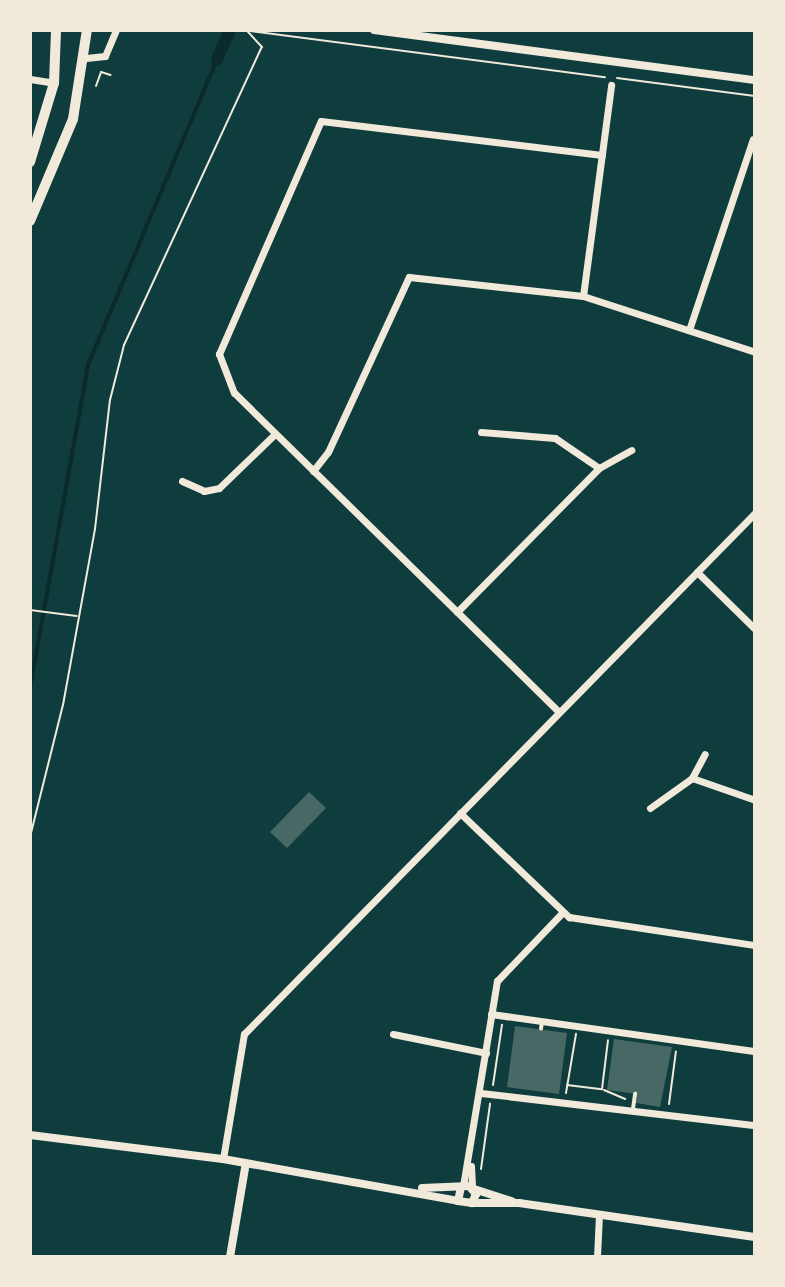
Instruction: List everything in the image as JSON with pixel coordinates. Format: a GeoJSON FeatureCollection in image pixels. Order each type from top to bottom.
{"type":"FeatureCollection","features":[{"type":"Feature","properties":{"kind":"main road"},"geometry":{"type":"LineString","coordinates":[[30,162],[54,82],[56,30]]}},
{"type":"Feature","properties":{"kind":"main road"},"geometry":{"type":"LineString","coordinates":[[30,221],[73,119],[86,58],[87,36]]}},
{"type":"Feature","properties":{"kind":"street"},"geometry":{"type":"LineString","coordinates":[[87,36],[94,30]]}},
{"type":"Feature","properties":{"kind":"street"},"geometry":{"type":"LineString","coordinates":[[86,58],[105,56],[116,30]]}},
{"type":"Feature","properties":{"kind":"street"},"geometry":{"type":"LineString","coordinates":[[374,30],[755,80]]}},
{"type":"Feature","properties":{"kind":"street"},"geometry":{"type":"LineString","coordinates":[[30,79],[54,82]]}},
{"type":"Feature","properties":{"kind":"street"},"geometry":{"type":"LineString","coordinates":[[583,296],[611,85]]}},
{"type":"Feature","properties":{"kind":"street"},"geometry":{"type":"LineString","coordinates":[[559,712],[233,393],[219,354],[316,125],[339,120],[602,155]]}},
{"type":"Feature","properties":{"kind":"street"},"geometry":{"type":"LineString","coordinates":[[690,330],[753,139]]}},
{"type":"Feature","properties":{"kind":"street"},"geometry":{"type":"LineString","coordinates":[[313,471],[328,452],[409,277],[583,296],[755,352]]}},
{"type":"Feature","properties":{"kind":"street"},"geometry":{"type":"LineString","coordinates":[[481,432],[555,438],[599,468]]}},
{"type":"Feature","properties":{"kind":"street"},"geometry":{"type":"LineString","coordinates":[[182,481],[204,491],[219,488],[275,434]]}},
{"type":"Feature","properties":{"kind":"street"},"geometry":{"type":"LineString","coordinates":[[457,612],[599,468],[631,450]]}},
{"type":"Feature","properties":{"kind":"street"},"geometry":{"type":"LineString","coordinates":[[223,1159],[244,1034],[755,513]]}},
{"type":"Feature","properties":{"kind":"street"},"geometry":{"type":"LineString","coordinates":[[697,572],[755,629]]}},
{"type":"Feature","properties":{"kind":"street"},"geometry":{"type":"LineString","coordinates":[[650,808],[692,778],[705,754]]}},
{"type":"Feature","properties":{"kind":"street"},"geometry":{"type":"LineString","coordinates":[[692,778],[755,800]]}},
{"type":"Feature","properties":{"kind":"street"},"geometry":{"type":"LineString","coordinates":[[460,813],[562,913],[755,945]]}},
{"type":"Feature","properties":{"kind":"street"},"geometry":{"type":"LineString","coordinates":[[472,1203],[468,1188],[471,1161],[491,1014],[501,976],[562,913]]}},
{"type":"Feature","properties":{"kind":"street"},"geometry":{"type":"LineString","coordinates":[[491,1014],[541,1026],[643,1039],[672,1039],[755,1051]]}},
{"type":"Feature","properties":{"kind":"street"},"geometry":{"type":"LineString","coordinates":[[393,1034],[486,1054]]}},
{"type":"Feature","properties":{"kind":"street"},"geometry":{"type":"LineString","coordinates":[[481,1093],[532,1094],[755,1125]]}},
{"type":"Feature","properties":{"kind":"street"},"geometry":{"type":"LineString","coordinates":[[30,1135],[223,1159],[244,1168],[412,1188],[468,1188],[519,1203],[755,1237]]}},
{"type":"Feature","properties":{"kind":"street"},"geometry":{"type":"LineString","coordinates":[[230,1257],[244,1168]]}},
{"type":"Feature","properties":{"kind":"street"},"geometry":{"type":"LineString","coordinates":[[412,1188],[472,1203],[519,1203]]}},
{"type":"Feature","properties":{"kind":"street"},"geometry":{"type":"LineString","coordinates":[[458,1200],[468,1188]]}},
{"type":"Feature","properties":{"kind":"street"},"geometry":{"type":"LineString","coordinates":[[597,1257],[600,1215]]}},
{"type":"Feature","properties":{"kind":"lane"},"geometry":{"type":"LineString","coordinates":[[633,1108],[635,1094]]}},
{"type":"Feature","properties":{"kind":"path"},"geometry":{"type":"LineString","coordinates":[[242,30],[755,96]]}},
{"type":"Feature","properties":{"kind":"path"},"geometry":{"type":"LineString","coordinates":[[30,837],[77,616],[110,400],[124,345],[262,47],[247,31]]}},
{"type":"Feature","properties":{"kind":"path"},"geometry":{"type":"LineString","coordinates":[[96,86],[101,72],[111,75]]}},
{"type":"Feature","properties":{"kind":"path"},"geometry":{"type":"LineString","coordinates":[[30,610],[77,616]]}},
{"type":"Feature","properties":{"kind":"path"},"geometry":{"type":"LineString","coordinates":[[481,1169],[502,1022],[515,1024]]}},
{"type":"Feature","properties":{"kind":"path"},"geometry":{"type":"LineString","coordinates":[[564,1030],[576,1032],[564,1096]]}},
{"type":"Feature","properties":{"kind":"path"},"geometry":{"type":"LineString","coordinates":[[602,1089],[611,1037]]}},
{"type":"Feature","properties":{"kind":"path"},"geometry":{"type":"LineString","coordinates":[[664,1110],[677,1046],[665,1045]]}},
{"type":"Feature","properties":{"kind":"path"},"geometry":{"type":"LineString","coordinates":[[567,1085],[602,1089],[633,1108]]}},
{"type":"Feature","properties":{"kind":"building"},"geometry":{"type":"Polygon","coordinates":[[[309,792],[326,808],[287,848],[270,832],[309,792]]]}},
{"type":"Feature","properties":{"kind":"building"},"geometry":{"type":"Polygon","coordinates":[[[515,1026],[567,1033],[559,1094],[507,1087],[515,1026]]]}},
{"type":"Feature","properties":{"kind":"building"},"geometry":{"type":"Polygon","coordinates":[[[614,1039],[672,1047],[660,1107],[636,1103],[637,1094],[607,1090],[614,1039]]]}},
{"type":"Feature","properties":{"kind":"waterway"},"geometry":{"type":"LineString","coordinates":[[217,59],[229,32]]}},
{"type":"Feature","properties":{"kind":"waterway"},"geometry":{"type":"LineString","coordinates":[[30,688],[88,365],[217,59]]}}]}
